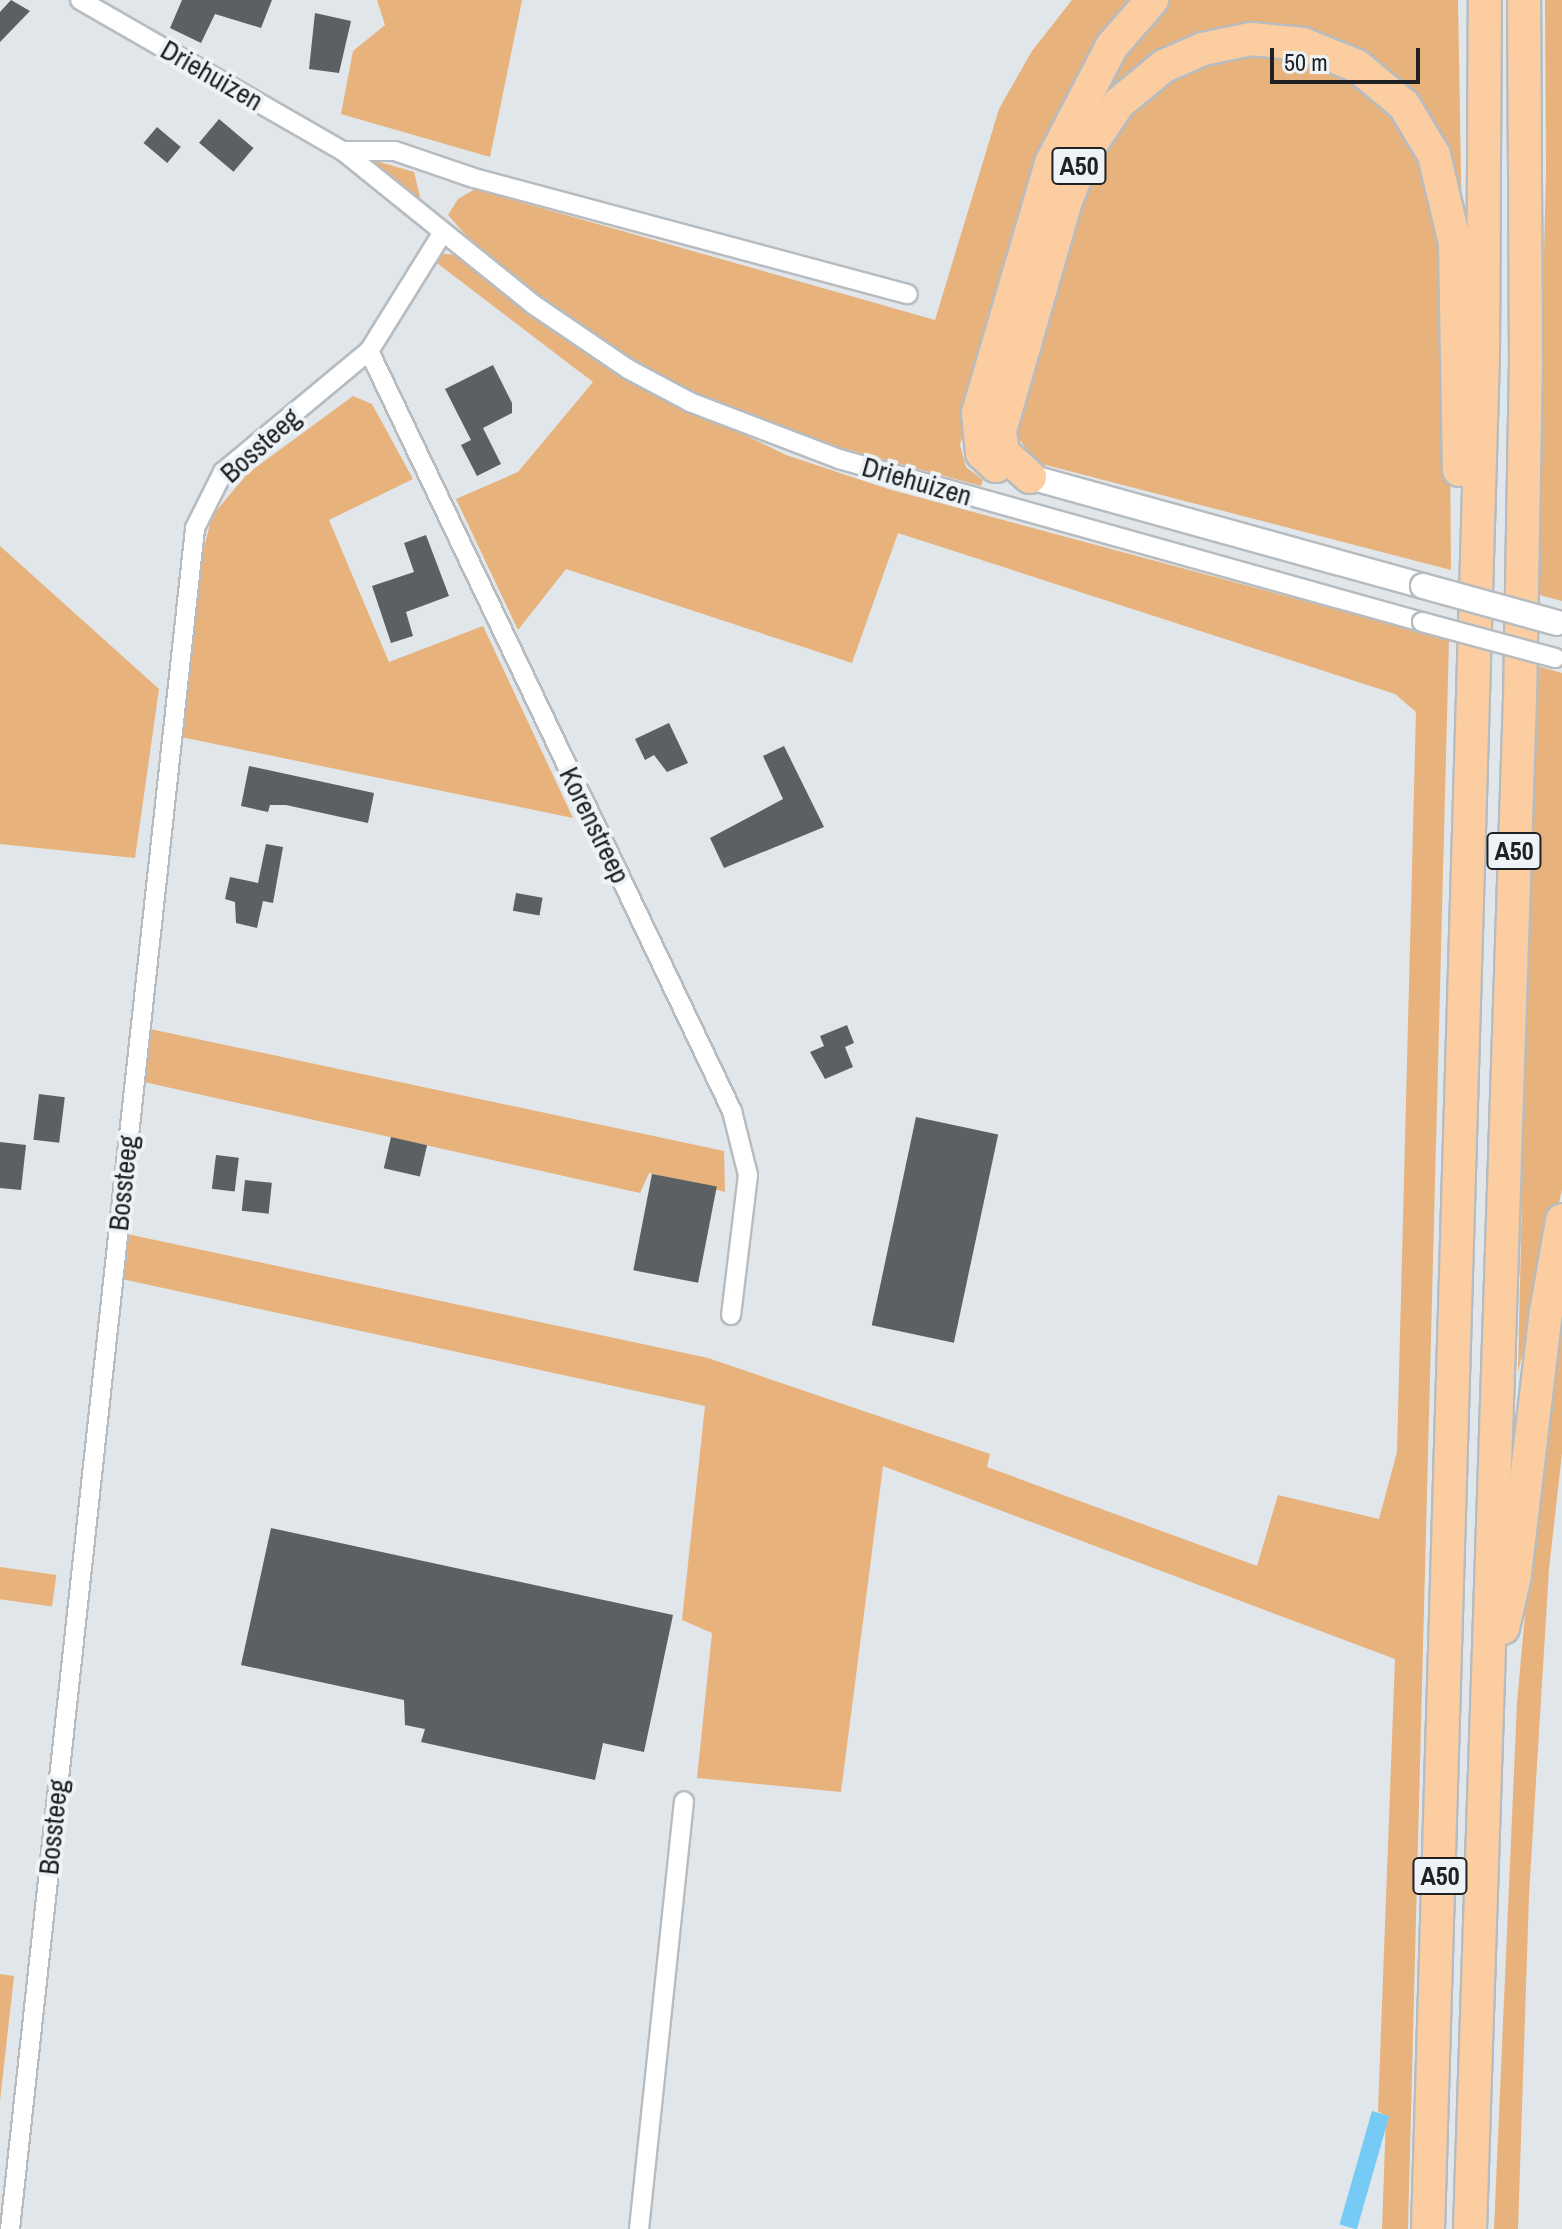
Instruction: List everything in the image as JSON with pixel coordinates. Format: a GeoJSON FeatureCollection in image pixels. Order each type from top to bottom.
{"type":"FeatureCollection","features":[{"type":"Feature","properties":{"kind":"highway","name":"A50"},"geometry":{"type":"LineString","coordinates":[[1030,477],[986,459],[978,413],[1051,163],[1105,56],[1152,0]]}},
{"type":"Feature","properties":{"kind":"highway","name":"A50"},"geometry":{"type":"LineString","coordinates":[[1428,2229],[1473,671],[1485,0]]}},
{"type":"Feature","properties":{"kind":"highway","name":"A50"},"geometry":{"type":"LineString","coordinates":[[1470,2229],[1520,685],[1526,367],[1524,0]]}},
{"type":"Feature","properties":{"kind":"highway","name":"A50"},"geometry":{"type":"LineString","coordinates":[[1030,477],[1003,453],[1001,422],[1065,204],[1098,130],[1148,77],[1203,49],[1273,40],[1330,53],[1375,78],[1404,105],[1434,155],[1450,208],[1457,281],[1459,535],[1473,671]]}},
{"type":"Feature","properties":{"kind":"highway","name":"A50"},"geometry":{"type":"LineString","coordinates":[[1487,1701],[1515,1575],[1544,1326],[1562,1220]]}},
{"type":"Feature","properties":{"kind":"main road"},"geometry":{"type":"LineString","coordinates":[[1030,477],[1559,624]]}},
{"type":"Feature","properties":{"kind":"street","name":"Driehuizen"},"geometry":{"type":"LineString","coordinates":[[80,0],[343,151],[443,232],[616,362],[746,426],[839,459],[1559,659]]}},
{"type":"Feature","properties":{"kind":"street","name":"Driehuizen"},"geometry":{"type":"LineString","coordinates":[[343,151],[395,151],[474,178],[908,294]]}},
{"type":"Feature","properties":{"kind":"street","name":"Bossteeg"},"geometry":{"type":"LineString","coordinates":[[10,2229],[195,528],[223,472],[369,351],[443,232]]}},
{"type":"Feature","properties":{"kind":"street","name":"Korenstreep"},"geometry":{"type":"LineString","coordinates":[[369,351],[732,1111],[748,1175],[731,1315]]}},
{"type":"Feature","properties":{"kind":"street"},"geometry":{"type":"LineString","coordinates":[[639,2229],[684,1801]]}},
{"type":"Feature","properties":{"kind":"shaded area"},"geometry":{"type":"Polygon","coordinates":[[[377,0],[522,0],[490,157],[341,114],[353,51],[385,25],[377,0]]]}},
{"type":"Feature","properties":{"kind":"shaded area"},"geometry":{"type":"Polygon","coordinates":[[[1072,0],[1142,0],[983,358],[960,445],[966,467],[983,480],[981,486],[746,422],[642,368],[568,322],[478,249],[448,215],[458,199],[475,189],[935,320],[999,109],[1032,51],[1072,0]]]}},
{"type":"Feature","properties":{"kind":"shaded area"},"geometry":{"type":"Polygon","coordinates":[[[1162,0],[1458,0],[1462,233],[1415,105],[1254,30],[1098,115],[1087,103],[1162,0]]]}},
{"type":"Feature","properties":{"kind":"shaded area"},"geometry":{"type":"Polygon","coordinates":[[[1545,0],[1562,0],[1562,601],[1536,594],[1546,171],[1545,0]]]}},
{"type":"Feature","properties":{"kind":"shaded area"},"geometry":{"type":"Polygon","coordinates":[[[1225,50],[1308,54],[1394,107],[1435,191],[1449,315],[1451,570],[1038,463],[1013,432],[1082,177],[1140,94],[1225,50]]]}},
{"type":"Feature","properties":{"kind":"shaded area"},"geometry":{"type":"Polygon","coordinates":[[[369,159],[414,172],[421,201],[369,159]]]}},
{"type":"Feature","properties":{"kind":"shaded area"},"geometry":{"type":"Polygon","coordinates":[[[444,254],[458,255],[548,328],[624,376],[786,455],[888,489],[1449,640],[1408,2229],[1382,2229],[1386,2116],[1378,2111],[1395,1659],[883,1466],[841,1792],[697,1778],[712,1633],[682,1620],[705,1406],[122,1279],[127,1234],[708,1358],[990,1454],[987,1467],[1257,1566],[1278,1495],[1379,1519],[1397,1452],[1416,712],[1395,694],[898,533],[852,663],[566,569],[518,630],[456,499],[518,472],[593,382],[433,260],[444,254]]]}},
{"type":"Feature","properties":{"kind":"shaded area"},"geometry":{"type":"Polygon","coordinates":[[[353,396],[372,404],[413,479],[329,520],[389,662],[483,626],[573,818],[181,737],[199,568],[212,516],[247,474],[353,396]]]}},
{"type":"Feature","properties":{"kind":"shaded area"},"geometry":{"type":"Polygon","coordinates":[[[0,546],[159,689],[135,858],[0,844],[0,546]]]}},
{"type":"Feature","properties":{"kind":"shaded area"},"geometry":{"type":"Polygon","coordinates":[[[1534,665],[1562,673],[1562,1190],[1518,1372],[1534,665]]]}},
{"type":"Feature","properties":{"kind":"shaded area"},"geometry":{"type":"Polygon","coordinates":[[[150,1029],[724,1151],[725,1192],[649,1173],[640,1193],[144,1082],[150,1029]]]}},
{"type":"Feature","properties":{"kind":"shaded area"},"geometry":{"type":"Polygon","coordinates":[[[1562,1307],[1562,1453],[1549,1569],[1529,1895],[1518,2229],[1494,2229],[1517,1703],[1534,1514],[1562,1307]]]}},
{"type":"Feature","properties":{"kind":"shaded area"},"geometry":{"type":"Polygon","coordinates":[[[0,1567],[56,1575],[52,1607],[0,1599],[0,1567]]]}},
{"type":"Feature","properties":{"kind":"shaded area"},"geometry":{"type":"Polygon","coordinates":[[[0,1974],[14,1976],[0,2101],[0,1974]]]}},
{"type":"Feature","properties":{"kind":"water"},"geometry":{"type":"Polygon","coordinates":[[[1372,2111],[1389,2116],[1357,2229],[1339,2224],[1372,2111]]]}},
{"type":"Feature","properties":{"kind":"building"},"geometry":{"type":"Polygon","coordinates":[[[11,0],[30,11],[0,42],[0,12],[11,0]]]}},
{"type":"Feature","properties":{"kind":"building"},"geometry":{"type":"Polygon","coordinates":[[[182,0],[272,0],[261,28],[215,14],[201,43],[170,28],[182,0]]]}},
{"type":"Feature","properties":{"kind":"building"},"geometry":{"type":"Polygon","coordinates":[[[315,13],[351,21],[339,73],[309,69],[315,13]]]}},
{"type":"Feature","properties":{"kind":"building"},"geometry":{"type":"Polygon","coordinates":[[[219,119],[253,148],[234,172],[199,143],[219,119]]]}},
{"type":"Feature","properties":{"kind":"building"},"geometry":{"type":"Polygon","coordinates":[[[157,127],[181,147],[167,163],[144,143],[157,127]]]}},
{"type":"Feature","properties":{"kind":"building"},"geometry":{"type":"Polygon","coordinates":[[[493,365],[512,403],[512,413],[483,428],[501,464],[477,476],[461,445],[471,440],[445,389],[493,365]]]}},
{"type":"Feature","properties":{"kind":"building"},"geometry":{"type":"Polygon","coordinates":[[[426,535],[449,596],[406,612],[413,636],[391,643],[372,586],[414,572],[404,543],[426,535]]]}},
{"type":"Feature","properties":{"kind":"building"},"geometry":{"type":"Polygon","coordinates":[[[669,723],[688,763],[667,772],[654,755],[645,760],[635,739],[669,723]]]}},
{"type":"Feature","properties":{"kind":"building"},"geometry":{"type":"Polygon","coordinates":[[[784,746],[824,827],[724,868],[710,838],[783,799],[763,756],[784,746]]]}},
{"type":"Feature","properties":{"kind":"building"},"geometry":{"type":"Polygon","coordinates":[[[249,766],[374,793],[368,823],[286,805],[270,805],[268,812],[241,806],[249,766]]]}},
{"type":"Feature","properties":{"kind":"building"},"geometry":{"type":"Polygon","coordinates":[[[266,844],[283,847],[273,903],[263,901],[257,928],[236,923],[235,902],[225,899],[230,877],[258,883],[266,844]]]}},
{"type":"Feature","properties":{"kind":"building"},"geometry":{"type":"Polygon","coordinates":[[[516,893],[543,898],[539,915],[513,911],[516,893]]]}},
{"type":"Feature","properties":{"kind":"building"},"geometry":{"type":"Polygon","coordinates":[[[847,1025],[854,1043],[845,1047],[853,1067],[825,1079],[810,1052],[824,1046],[820,1036],[847,1025]]]}},
{"type":"Feature","properties":{"kind":"building"},"geometry":{"type":"Polygon","coordinates":[[[39,1094],[65,1097],[59,1143],[33,1140],[39,1094]]]}},
{"type":"Feature","properties":{"kind":"building"},"geometry":{"type":"Polygon","coordinates":[[[916,1117],[998,1134],[954,1343],[872,1325],[916,1117]]]}},
{"type":"Feature","properties":{"kind":"building"},"geometry":{"type":"Polygon","coordinates":[[[391,1137],[427,1145],[420,1177],[384,1168],[391,1137]]]}},
{"type":"Feature","properties":{"kind":"building"},"geometry":{"type":"Polygon","coordinates":[[[0,1142],[26,1145],[21,1190],[0,1188],[0,1142]]]}},
{"type":"Feature","properties":{"kind":"building"},"geometry":{"type":"Polygon","coordinates":[[[216,1155],[239,1158],[235,1192],[212,1189],[216,1155]]]}},
{"type":"Feature","properties":{"kind":"building"},"geometry":{"type":"Polygon","coordinates":[[[652,1174],[717,1187],[698,1283],[633,1270],[652,1174]]]}},
{"type":"Feature","properties":{"kind":"building"},"geometry":{"type":"Polygon","coordinates":[[[245,1180],[272,1183],[269,1214],[242,1211],[245,1180]]]}},
{"type":"Feature","properties":{"kind":"building"},"geometry":{"type":"Polygon","coordinates":[[[271,1528],[673,1615],[644,1752],[603,1743],[595,1780],[421,1742],[425,1729],[405,1725],[404,1700],[241,1665],[271,1528]]]}}]}
